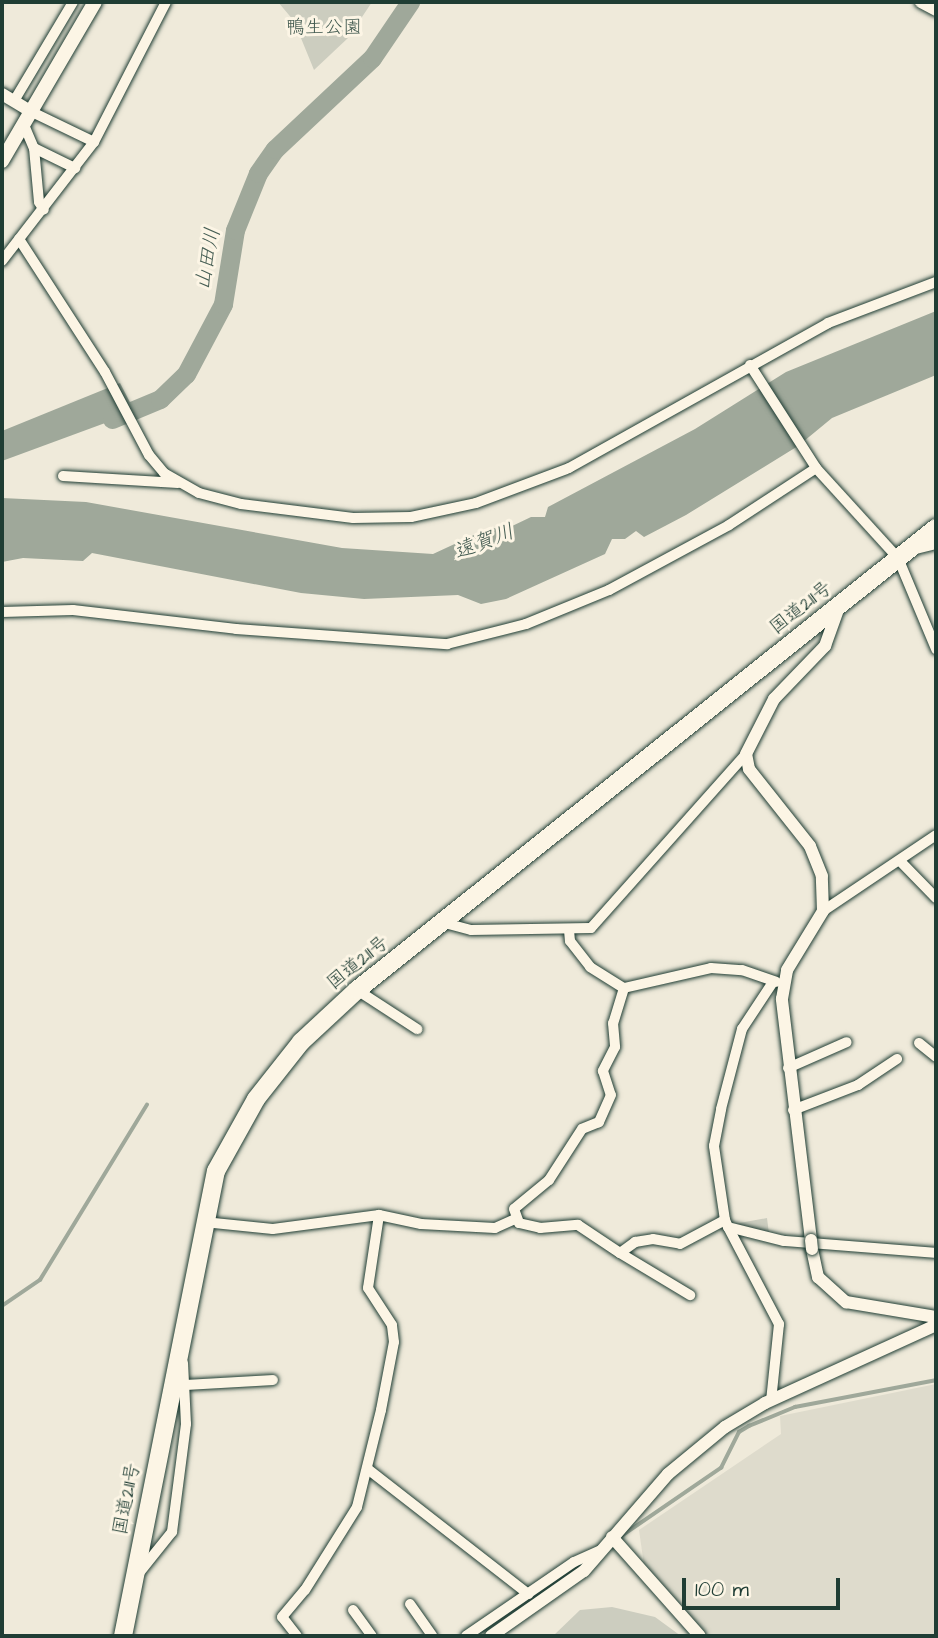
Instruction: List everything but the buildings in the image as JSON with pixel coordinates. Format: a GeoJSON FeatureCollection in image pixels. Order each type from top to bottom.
{"type":"FeatureCollection","features":[{"type":"Feature","properties":{"kind":"highway","name":"国道211号"},"geometry":{"type":"LineString","coordinates":[[123,1636],[216,1171],[256,1099],[301,1042],[357,990],[936,528]]}},
{"type":"Feature","properties":{"kind":"main road"},"geometry":{"type":"LineString","coordinates":[[2,161],[95,2]]}},
{"type":"Feature","properties":{"kind":"street"},"geometry":{"type":"LineString","coordinates":[[14,101],[73,2]]}},
{"type":"Feature","properties":{"kind":"street"},"geometry":{"type":"LineString","coordinates":[[2,261],[94,142],[166,2]]}},
{"type":"Feature","properties":{"kind":"street"},"geometry":{"type":"LineString","coordinates":[[921,2],[936,10]]}},
{"type":"Feature","properties":{"kind":"street"},"geometry":{"type":"LineString","coordinates":[[2,94],[94,142]]}},
{"type":"Feature","properties":{"kind":"street"},"geometry":{"type":"LineString","coordinates":[[24,125],[34,148],[38,202],[44,210]]}},
{"type":"Feature","properties":{"kind":"street"},"geometry":{"type":"LineString","coordinates":[[34,148],[75,168]]}},
{"type":"Feature","properties":{"kind":"street"},"geometry":{"type":"LineString","coordinates":[[19,239],[106,372],[149,455],[178,484]]}},
{"type":"Feature","properties":{"kind":"street"},"geometry":{"type":"LineString","coordinates":[[62,476],[178,484],[220,498],[293,513],[411,517],[476,503],[569,468],[828,323],[936,282]]}},
{"type":"Feature","properties":{"kind":"street"},"geometry":{"type":"LineString","coordinates":[[752,367],[814,466],[902,555],[936,649]]}},
{"type":"Feature","properties":{"kind":"street"},"geometry":{"type":"LineString","coordinates":[[2,612],[73,610],[236,629],[447,644],[526,624],[609,590],[729,525],[814,466]]}},
{"type":"Feature","properties":{"kind":"street"},"geometry":{"type":"LineString","coordinates":[[902,555],[936,544]]}},
{"type":"Feature","properties":{"kind":"street"},"geometry":{"type":"LineString","coordinates":[[441,922],[471,930],[524,927],[569,930],[600,923],[746,754],[774,699],[825,646],[841,604]]}},
{"type":"Feature","properties":{"kind":"street"},"geometry":{"type":"LineString","coordinates":[[746,754],[749,769],[818,862],[823,911]]}},
{"type":"Feature","properties":{"kind":"street"},"geometry":{"type":"LineString","coordinates":[[771,1401],[779,1324],[726,1223],[714,1146],[742,1029],[779,983],[823,911],[936,835]]}},
{"type":"Feature","properties":{"kind":"street"},"geometry":{"type":"LineString","coordinates":[[900,861],[936,898]]}},
{"type":"Feature","properties":{"kind":"street"},"geometry":{"type":"LineString","coordinates":[[569,930],[570,941],[590,967],[624,988],[711,968],[742,970],[779,983]]}},
{"type":"Feature","properties":{"kind":"street"},"geometry":{"type":"LineString","coordinates":[[779,983],[793,1110],[811,1245],[818,1277],[846,1302],[936,1317]]}},
{"type":"Feature","properties":{"kind":"street"},"geometry":{"type":"LineString","coordinates":[[515,1219],[514,1209],[550,1180],[576,1136],[599,1122],[611,1094],[603,1071],[615,1047],[613,1023],[624,988]]}},
{"type":"Feature","properties":{"kind":"street"},"geometry":{"type":"LineString","coordinates":[[357,990],[417,1029]]}},
{"type":"Feature","properties":{"kind":"street"},"geometry":{"type":"LineString","coordinates":[[788,1068],[847,1042]]}},
{"type":"Feature","properties":{"kind":"street"},"geometry":{"type":"LineString","coordinates":[[919,1043],[936,1057]]}},
{"type":"Feature","properties":{"kind":"street"},"geometry":{"type":"LineString","coordinates":[[793,1110],[858,1084],[897,1059]]}},
{"type":"Feature","properties":{"kind":"street"},"geometry":{"type":"LineString","coordinates":[[204,1222],[273,1229],[379,1215],[421,1224],[495,1228],[515,1219]]}},
{"type":"Feature","properties":{"kind":"street"},"geometry":{"type":"LineString","coordinates":[[297,1636],[282,1617],[305,1590],[357,1507],[369,1470],[394,1342],[392,1325],[368,1288],[379,1215]]}},
{"type":"Feature","properties":{"kind":"street"},"geometry":{"type":"LineString","coordinates":[[515,1219],[532,1228],[578,1225],[620,1254],[690,1295]]}},
{"type":"Feature","properties":{"kind":"street"},"geometry":{"type":"LineString","coordinates":[[620,1254],[635,1242],[653,1239],[680,1244],[726,1223],[806,1244],[936,1253]]}},
{"type":"Feature","properties":{"kind":"street"},"geometry":{"type":"LineString","coordinates":[[491,1636],[584,1571],[691,1453],[725,1427],[771,1401],[936,1325]]}},
{"type":"Feature","properties":{"kind":"street"},"geometry":{"type":"LineString","coordinates":[[132,1581],[172,1532],[182,1465],[186,1385],[178,1351]]}},
{"type":"Feature","properties":{"kind":"street"},"geometry":{"type":"LineString","coordinates":[[186,1385],[273,1380]]}},
{"type":"Feature","properties":{"kind":"street"},"geometry":{"type":"LineString","coordinates":[[369,1470],[528,1594]]}},
{"type":"Feature","properties":{"kind":"street"},"geometry":{"type":"LineString","coordinates":[[612,1537],[700,1636]]}},
{"type":"Feature","properties":{"kind":"street"},"geometry":{"type":"LineString","coordinates":[[466,1636],[574,1562],[604,1549]]}},
{"type":"Feature","properties":{"kind":"street"},"geometry":{"type":"LineString","coordinates":[[410,1604],[432,1636]]}},
{"type":"Feature","properties":{"kind":"street"},"geometry":{"type":"LineString","coordinates":[[353,1610],[372,1636]]}},
{"type":"Feature","properties":{"kind":"shaded area"},"geometry":{"type":"Polygon","coordinates":[[[936,1384],[936,1636],[706,1636],[644,1565],[639,1530],[781,1434],[780,1416],[936,1384]]]}},
{"type":"Feature","properties":{"kind":"green space","name":"鴨生公園"},"geometry":{"type":"Polygon","coordinates":[[[278,2],[372,2],[348,38],[314,70],[294,21],[278,2]]]}},
{"type":"Feature","properties":{"kind":"green space"},"geometry":{"type":"Polygon","coordinates":[[[767,1218],[769,1234],[734,1224],[767,1218]]]}},
{"type":"Feature","properties":{"kind":"green space"},"geometry":{"type":"Polygon","coordinates":[[[612,1607],[655,1617],[681,1636],[553,1636],[580,1610],[612,1607]]]}},
{"type":"Feature","properties":{"kind":"water","name":"遠賀川"},"geometry":{"type":"Polygon","coordinates":[[[936,311],[936,375],[832,418],[798,446],[686,515],[644,537],[636,531],[625,539],[612,539],[605,554],[506,599],[481,604],[458,595],[364,599],[301,593],[92,553],[83,561],[23,558],[2,562],[2,498],[86,502],[342,548],[433,554],[474,535],[481,539],[494,528],[502,531],[531,517],[545,517],[548,507],[695,429],[786,372],[936,311]]]}},
{"type":"Feature","properties":{"kind":"water"},"geometry":{"type":"Polygon","coordinates":[[[120,383],[135,412],[2,461],[2,431],[120,383]]]}},
{"type":"Feature","properties":{"kind":"waterway","name":"山田川"},"geometry":{"type":"LineString","coordinates":[[112,419],[160,399],[186,374],[223,304],[235,230],[258,173],[275,149],[372,58],[410,2]]}},
{"type":"Feature","properties":{"kind":"waterway"},"geometry":{"type":"LineString","coordinates":[[2,1306],[40,1280],[147,1105]]}},
{"type":"Feature","properties":{"kind":"waterway"},"geometry":{"type":"LineString","coordinates":[[623,1535],[721,1468],[739,1432],[749,1426],[795,1407],[936,1380]]}},
{"type":"Feature","properties":{"kind":"waterway"},"geometry":{"type":"LineString","coordinates":[[475,1636],[571,1571]]}}]}
